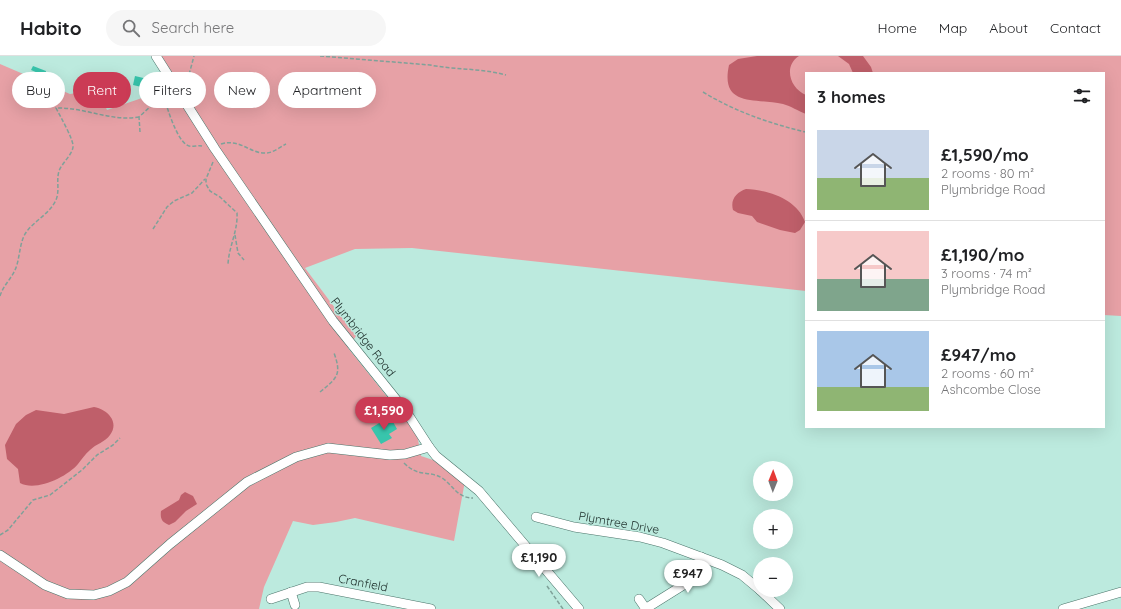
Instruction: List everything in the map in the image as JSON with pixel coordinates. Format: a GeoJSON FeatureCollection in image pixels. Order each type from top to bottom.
{"type":"FeatureCollection","features":[{"type":"Feature","properties":{"kind":"street","name":"Plymbridge Road"},"geometry":{"type":"LineString","coordinates":[[156,56],[167,72]]}},
{"type":"Feature","properties":{"kind":"street","name":"Plymbridge Road"},"geometry":{"type":"LineString","coordinates":[[190,108],[215,149],[334,321],[407,413],[428,448],[482,494],[578,609]]}},
{"type":"Feature","properties":{"kind":"street"},"geometry":{"type":"LineString","coordinates":[[0,556],[45,585],[68,594],[94,595],[110,591],[128,582],[170,544],[247,482],[290,460],[328,448],[370,454],[399,455],[428,448]]}},
{"type":"Feature","properties":{"kind":"street","name":"Plymtree Drive"},"geometry":{"type":"LineString","coordinates":[[536,517],[574,527],[657,542],[722,565],[742,575],[753,584]]}},
{"type":"Feature","properties":{"kind":"street"},"geometry":{"type":"LineString","coordinates":[[639,599],[646,609],[693,578],[698,571],[701,557]]}},
{"type":"Feature","properties":{"kind":"street","name":"Cranfield"},"geometry":{"type":"LineString","coordinates":[[271,599],[307,587],[319,587],[431,609]]}},
{"type":"Feature","properties":{"kind":"street"},"geometry":{"type":"LineString","coordinates":[[291,592],[295,605]]}},
{"type":"Feature","properties":{"kind":"street"},"geometry":{"type":"LineString","coordinates":[[1063,609],[1075,607],[1121,592]]}},
{"type":"Feature","properties":{"kind":"street","name":"Plymtree Drive"},"geometry":{"type":"LineString","coordinates":[[767,597],[778,608]]}},
{"type":"Feature","properties":{"kind":"path"},"geometry":{"type":"LineString","coordinates":[[191,72],[194,56]]}},
{"type":"Feature","properties":{"kind":"path"},"geometry":{"type":"LineString","coordinates":[[320,56],[430,65],[444,68],[488,70],[506,75]]}},
{"type":"Feature","properties":{"kind":"path"},"geometry":{"type":"LineString","coordinates":[[703,92],[725,106],[752,116],[805,132]]}},
{"type":"Feature","properties":{"kind":"path"},"geometry":{"type":"LineString","coordinates":[[0,296],[16,268],[25,234],[56,201],[59,191],[57,181],[60,169],[73,147],[72,141],[56,108],[69,107],[128,119],[139,117],[149,108]]}},
{"type":"Feature","properties":{"kind":"path"},"geometry":{"type":"LineString","coordinates":[[167,108],[177,132],[186,145],[200,145],[205,147]]}},
{"type":"Feature","properties":{"kind":"path"},"geometry":{"type":"LineString","coordinates":[[139,117],[140,132]]}},
{"type":"Feature","properties":{"kind":"path"},"geometry":{"type":"LineString","coordinates":[[153,229],[167,207],[174,201],[192,193],[206,179]]}},
{"type":"Feature","properties":{"kind":"path"},"geometry":{"type":"LineString","coordinates":[[235,234],[238,253],[244,260]]}},
{"type":"Feature","properties":{"kind":"path"},"geometry":{"type":"LineString","coordinates":[[320,392],[333,381],[337,375],[339,369],[334,353]]}},
{"type":"Feature","properties":{"kind":"path"},"geometry":{"type":"LineString","coordinates":[[0,535],[8,530],[33,500],[50,494],[82,470],[97,455],[113,445],[120,438]]}},
{"type":"Feature","properties":{"kind":"path"},"geometry":{"type":"LineString","coordinates":[[399,455],[402,461],[410,469],[418,473],[441,478],[460,495],[473,498],[482,494]]}},
{"type":"Feature","properties":{"kind":"shaded area"},"geometry":{"type":"Polygon","coordinates":[[[160,56],[1121,56],[1121,316],[1105,315],[1105,72],[805,72],[805,291],[412,248],[355,249],[305,268],[356,336],[348,348],[417,434],[421,456],[433,460],[465,481],[454,541],[355,518],[313,525],[293,521],[264,587],[259,609],[0,609],[0,64],[19,72],[12,72],[12,108],[65,108],[65,92],[73,94],[73,108],[106,108],[107,110],[113,108],[131,108],[131,102],[139,99],[139,108],[206,108],[206,72],[169,72],[160,56]]]}},
{"type":"Feature","properties":{"kind":"shaded area"},"geometry":{"type":"Polygon","coordinates":[[[757,56],[799,56],[791,65],[790,77],[796,88],[805,94],[805,114],[783,104],[751,100],[734,94],[730,88],[728,78],[729,65],[738,59],[757,56]]]}},
{"type":"Feature","properties":{"kind":"shaded area"},"geometry":{"type":"Polygon","coordinates":[[[838,56],[863,56],[873,72],[853,72],[849,64],[838,56]]]}},
{"type":"Feature","properties":{"kind":"shaded area"},"geometry":{"type":"Polygon","coordinates":[[[746,189],[763,191],[781,197],[796,207],[805,222],[800,230],[795,233],[780,230],[757,222],[752,216],[738,213],[733,210],[733,199],[740,192],[746,189]]]}},
{"type":"Feature","properties":{"kind":"shaded area"},"geometry":{"type":"Polygon","coordinates":[[[94,407],[103,410],[111,417],[114,425],[110,435],[92,448],[67,474],[51,482],[34,486],[20,483],[18,469],[7,459],[5,445],[16,424],[26,415],[36,410],[64,414],[94,407]]]}},
{"type":"Feature","properties":{"kind":"shaded area"},"geometry":{"type":"Polygon","coordinates":[[[185,492],[193,496],[197,504],[186,511],[175,522],[169,525],[165,523],[161,518],[161,511],[179,500],[181,495],[185,492]]]}},
{"type":"Feature","properties":{"kind":"building"},"geometry":{"type":"Polygon","coordinates":[[[33,66],[46,71],[36,72],[31,70],[33,66]]]}},
{"type":"Feature","properties":{"kind":"building"},"geometry":{"type":"Polygon","coordinates":[[[135,76],[139,77],[139,86],[133,85],[135,76]]]}},
{"type":"Feature","properties":{"kind":"building"},"geometry":{"type":"Polygon","coordinates":[[[392,420],[397,429],[389,434],[392,438],[381,444],[371,428],[381,422],[383,426],[392,420]]]}}]}
